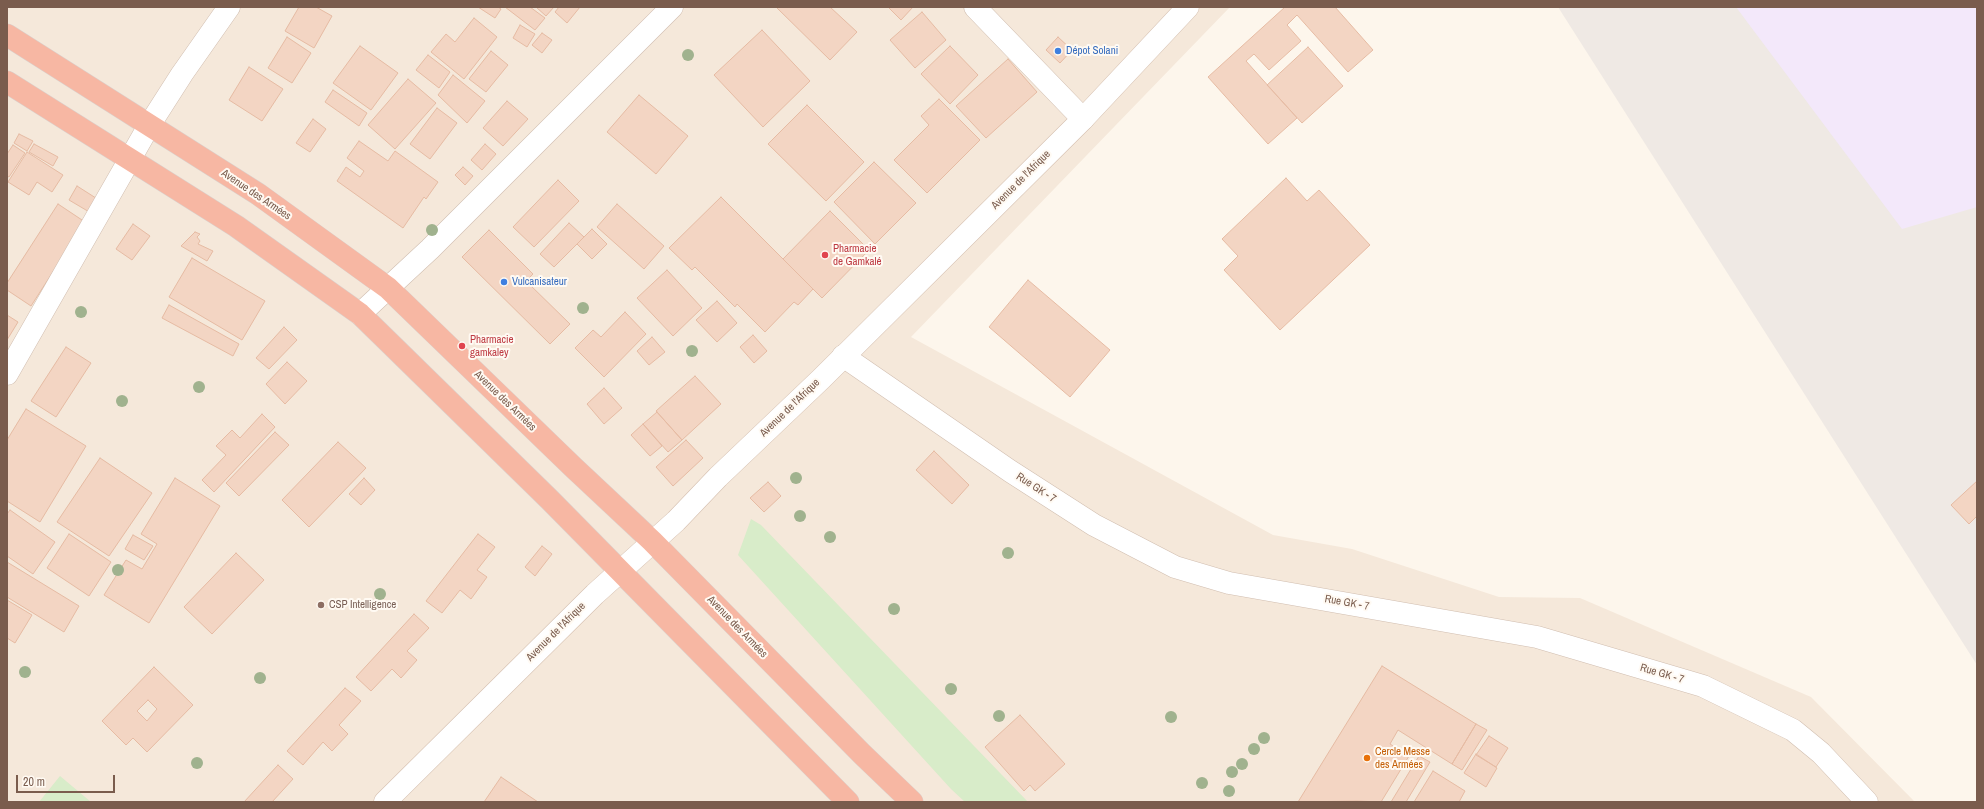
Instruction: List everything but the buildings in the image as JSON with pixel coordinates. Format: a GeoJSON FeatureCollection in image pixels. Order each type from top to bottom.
{"type":"FeatureCollection","features":[{"type":"Feature","properties":{"kind":"highway","name":"Avenue des Armées"},"geometry":{"type":"LineString","coordinates":[[7,36],[150,124],[258,194],[388,288],[573,467],[652,541],[862,754],[912,802]]}},
{"type":"Feature","properties":{"kind":"highway"},"geometry":{"type":"LineString","coordinates":[[7,82],[236,226],[360,314],[544,494],[619,572],[848,802]]}},
{"type":"Feature","properties":{"kind":"street"},"geometry":{"type":"LineString","coordinates":[[7,374],[150,124],[182,74],[229,7]]}},
{"type":"Feature","properties":{"kind":"street"},"geometry":{"type":"LineString","coordinates":[[360,314],[430,249],[672,7]]}},
{"type":"Feature","properties":{"kind":"street"},"geometry":{"type":"LineString","coordinates":[[975,7],[1083,119]]}},
{"type":"Feature","properties":{"kind":"street","name":"Avenue de l'Afrique"},"geometry":{"type":"LineString","coordinates":[[385,802],[619,572],[676,521],[1083,119],[1188,7]]}},
{"type":"Feature","properties":{"kind":"street","name":"Rue GK - 7"},"geometry":{"type":"LineString","coordinates":[[843,356],[1010,471],[1139,550],[1175,567],[1229,583],[1537,637],[1703,686],[1793,730],[1821,753],[1867,802]]}},
{"type":"Feature","properties":{"kind":"shaded area"},"geometry":{"type":"Polygon","coordinates":[[[7,7],[1230,7],[911,337],[1273,535],[1352,549],[1499,597],[1580,598],[1811,697],[1915,802],[7,802],[7,7]]]}},
{"type":"Feature","properties":{"kind":"shaded area"},"geometry":{"type":"Polygon","coordinates":[[[1558,7],[1977,7],[1977,665],[1763,329],[1558,7]]]}},
{"type":"Feature","properties":{"kind":"shaded area"},"geometry":{"type":"Polygon","coordinates":[[[1736,7],[1977,7],[1977,207],[1902,229],[1736,7]]]}},
{"type":"Feature","properties":{"kind":"green space"},"geometry":{"type":"Polygon","coordinates":[[[751,519],[761,525],[1028,802],[965,802],[951,789],[738,555],[751,519]]]}},
{"type":"Feature","properties":{"kind":"green space"},"geometry":{"type":"Polygon","coordinates":[[[60,776],[91,802],[39,802],[60,776]]]}},
{"type":"Feature","properties":{"kind":"place","name":"Dépot Solani"},"geometry":{"type":"Point","coordinates":[1058,51]}},
{"type":"Feature","properties":{"kind":"place","name":"Pharmacie de Gamkalé"},"geometry":{"type":"Point","coordinates":[825,255]}},
{"type":"Feature","properties":{"kind":"place","name":"Vulcanisateur"},"geometry":{"type":"Point","coordinates":[504,282]}},
{"type":"Feature","properties":{"kind":"place","name":"Pharmacie gamkaley"},"geometry":{"type":"Point","coordinates":[462,346]}},
{"type":"Feature","properties":{"kind":"place","name":"CSP Intelligence"},"geometry":{"type":"Point","coordinates":[321,605]}},
{"type":"Feature","properties":{"kind":"place","name":"Cercle Messe des Armées"},"geometry":{"type":"Point","coordinates":[1367,758]}}]}
